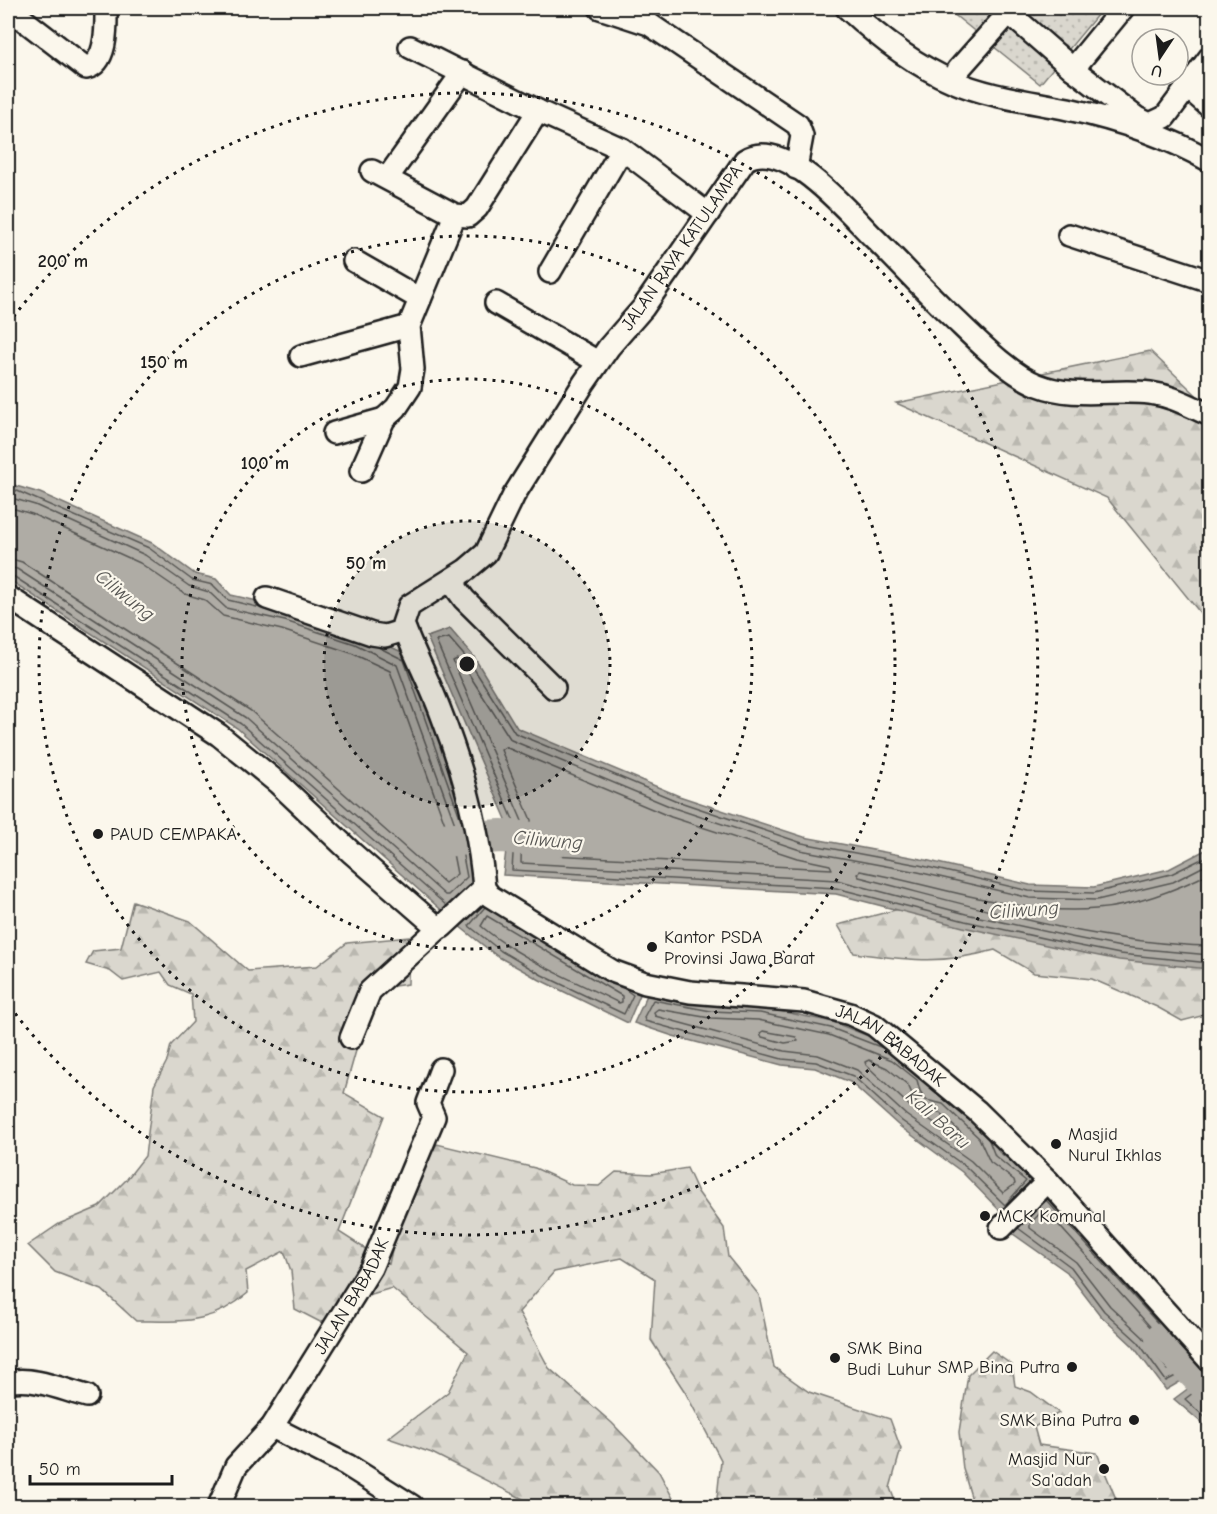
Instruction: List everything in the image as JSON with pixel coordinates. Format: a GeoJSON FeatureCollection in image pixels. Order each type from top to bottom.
{"type":"FeatureCollection","features":[{"type":"Feature","properties":{"kind":"street"},"geometry":{"type":"LineString","coordinates":[[8,8],[86,68],[94,64],[106,37],[106,8]]}},
{"type":"Feature","properties":{"kind":"street"},"geometry":{"type":"LineString","coordinates":[[600,8],[649,24],[798,125],[802,136],[796,168]]}},
{"type":"Feature","properties":{"kind":"street"},"geometry":{"type":"LineString","coordinates":[[848,8],[885,40],[952,81],[984,92],[1136,127],[1168,138],[1209,161]]}},
{"type":"Feature","properties":{"kind":"street"},"geometry":{"type":"LineString","coordinates":[[1073,69],[1123,8]]}},
{"type":"Feature","properties":{"kind":"street"},"geometry":{"type":"LineString","coordinates":[[958,70],[1011,10],[1073,69],[1137,118],[1150,124],[1165,117],[1185,87]]}},
{"type":"Feature","properties":{"kind":"street"},"geometry":{"type":"LineString","coordinates":[[410,47],[538,111],[622,149],[708,214]]}},
{"type":"Feature","properties":{"kind":"street"},"geometry":{"type":"LineString","coordinates":[[1190,81],[1209,57]]}},
{"type":"Feature","properties":{"kind":"street"},"geometry":{"type":"LineString","coordinates":[[463,72],[380,174],[454,215],[468,216],[477,208],[538,111]]}},
{"type":"Feature","properties":{"kind":"street"},"geometry":{"type":"LineString","coordinates":[[1187,87],[1209,107]]}},
{"type":"Feature","properties":{"kind":"street"},"geometry":{"type":"LineString","coordinates":[[550,272],[622,149]]}},
{"type":"Feature","properties":{"kind":"street","name":"JALAN RAYA KATULAMPA"},"geometry":{"type":"LineString","coordinates":[[406,632],[404,616],[409,606],[456,577],[486,554],[520,486],[598,362],[636,317],[750,156],[767,155],[796,168],[840,202],[946,310],[999,360],[1027,380],[1067,392],[1164,396],[1185,402],[1209,415]]}},
{"type":"Feature","properties":{"kind":"street"},"geometry":{"type":"LineString","coordinates":[[361,471],[384,419],[405,396],[413,378],[409,326],[454,215]]}},
{"type":"Feature","properties":{"kind":"street"},"geometry":{"type":"LineString","coordinates":[[1070,235],[1209,281]]}},
{"type":"Feature","properties":{"kind":"street"},"geometry":{"type":"LineString","coordinates":[[354,261],[420,299]]}},
{"type":"Feature","properties":{"kind":"street"},"geometry":{"type":"LineString","coordinates":[[496,303],[598,362]]}},
{"type":"Feature","properties":{"kind":"street"},"geometry":{"type":"LineString","coordinates":[[301,356],[409,326]]}},
{"type":"Feature","properties":{"kind":"street"},"geometry":{"type":"LineString","coordinates":[[334,433],[384,419]]}},
{"type":"Feature","properties":{"kind":"street"},"geometry":{"type":"LineString","coordinates":[[456,577],[456,588],[464,599],[554,688]]}},
{"type":"Feature","properties":{"kind":"street"},"geometry":{"type":"LineString","coordinates":[[8,597],[219,735],[278,783],[352,853],[444,925]]}},
{"type":"Feature","properties":{"kind":"street"},"geometry":{"type":"LineString","coordinates":[[267,598],[372,634],[385,636],[406,632],[442,715],[463,777],[482,888],[370,991],[351,1038]]}},
{"type":"Feature","properties":{"kind":"street","name":"JALAN BABADAK"},"geometry":{"type":"LineString","coordinates":[[482,888],[513,912],[612,970],[645,983],[690,992],[804,1000],[850,1014],[874,1026],[977,1110],[1048,1182],[1209,1361]]}},
{"type":"Feature","properties":{"kind":"street","name":"JALAN BABADAK"},"geometry":{"type":"LineString","coordinates":[[219,1506],[236,1466],[272,1427],[371,1268],[434,1117],[428,1103],[441,1070]]}},
{"type":"Feature","properties":{"kind":"street"},"geometry":{"type":"LineString","coordinates":[[1002,1228],[1048,1182]]}},
{"type":"Feature","properties":{"kind":"street"},"geometry":{"type":"LineString","coordinates":[[8,1382],[20,1380],[87,1396]]}},
{"type":"Feature","properties":{"kind":"street"},"geometry":{"type":"LineString","coordinates":[[272,1427],[347,1465],[412,1506]]}},
{"type":"Feature","properties":{"kind":"green space"},"geometry":{"type":"Polygon","coordinates":[[[957,8],[1103,8],[1040,84],[952,13],[957,8]]]}},
{"type":"Feature","properties":{"kind":"green space"},"geometry":{"type":"Polygon","coordinates":[[[1150,351],[1209,407],[1209,624],[1107,498],[896,403],[1150,351]]]}},
{"type":"Feature","properties":{"kind":"green space"},"geometry":{"type":"Polygon","coordinates":[[[133,901],[190,921],[248,971],[317,966],[347,943],[409,937],[408,984],[379,988],[365,1019],[344,1093],[384,1116],[339,1232],[389,1264],[405,1188],[437,1144],[535,1168],[572,1185],[599,1186],[616,1172],[651,1174],[687,1168],[698,1192],[724,1228],[728,1257],[759,1295],[774,1367],[809,1392],[890,1419],[901,1449],[890,1488],[897,1506],[734,1506],[717,1498],[721,1460],[685,1392],[651,1340],[655,1279],[622,1258],[554,1272],[519,1312],[549,1368],[612,1423],[659,1472],[677,1506],[533,1506],[432,1453],[388,1438],[448,1392],[468,1352],[392,1288],[368,1295],[326,1323],[322,1323],[295,1309],[291,1271],[284,1251],[246,1271],[248,1293],[221,1311],[182,1321],[136,1321],[102,1290],[55,1272],[28,1245],[59,1224],[99,1207],[127,1179],[145,1156],[154,1086],[167,1061],[171,1045],[193,1022],[191,994],[170,985],[161,972],[123,981],[110,971],[86,964],[93,951],[121,948],[133,901]]]}},
{"type":"Feature","properties":{"kind":"green space"},"geometry":{"type":"Polygon","coordinates":[[[914,905],[1209,959],[1209,1014],[1182,1021],[1157,1007],[1092,979],[1034,973],[995,950],[957,958],[924,960],[854,953],[838,925],[914,905]]]}},
{"type":"Feature","properties":{"kind":"green space"},"geometry":{"type":"Polygon","coordinates":[[[992,1351],[1012,1365],[1015,1386],[1031,1392],[1059,1413],[1034,1427],[1039,1445],[1097,1453],[1119,1506],[978,1506],[972,1500],[963,1469],[959,1432],[968,1375],[992,1351]]]}},
{"type":"Feature","properties":{"kind":"water"},"geometry":{"type":"Polygon","coordinates":[[[8,479],[16,486],[40,493],[152,543],[195,574],[216,579],[231,595],[288,608],[360,632],[408,655],[472,831],[483,881],[447,915],[237,728],[8,579],[8,479]]]}},
{"type":"Feature","properties":{"kind":"water"},"geometry":{"type":"Polygon","coordinates":[[[450,629],[474,657],[517,728],[679,796],[804,837],[921,859],[1030,885],[1094,887],[1169,869],[1209,848],[1209,969],[1119,960],[1069,950],[963,927],[836,894],[503,875],[509,826],[427,637],[450,629]]]}},
{"type":"Feature","properties":{"kind":"water"},"geometry":{"type":"Polygon","coordinates":[[[486,898],[642,990],[628,1023],[497,956],[459,926],[486,898]]]}},
{"type":"Feature","properties":{"kind":"water"},"geometry":{"type":"Polygon","coordinates":[[[648,993],[712,1005],[760,1007],[833,1022],[898,1048],[935,1090],[945,1087],[991,1131],[999,1152],[1037,1181],[1004,1215],[962,1172],[898,1125],[850,1082],[815,1068],[782,1065],[673,1036],[634,1023],[648,993]]]}},
{"type":"Feature","properties":{"kind":"water"},"geometry":{"type":"Polygon","coordinates":[[[1044,1189],[1205,1367],[1166,1390],[1133,1346],[1100,1315],[1067,1272],[1006,1229],[1044,1189]]]}},
{"type":"Feature","properties":{"kind":"water"},"geometry":{"type":"Polygon","coordinates":[[[1209,1373],[1209,1429],[1174,1399],[1209,1373]]]}},
{"type":"Feature","properties":{"kind":"waterway","name":"Ciliwung"},"geometry":{"type":"LineString","coordinates":[[440,840],[501,836],[554,841]]}},
{"type":"Feature","properties":{"kind":"waterway","name":"Kali Baru"},"geometry":{"type":"LineString","coordinates":[[1162,1339],[1210,1389]]}},
{"type":"Feature","properties":{"kind":"place","name":"PAUD CEMPAKA"},"geometry":{"type":"Point","coordinates":[98,834]}},
{"type":"Feature","properties":{"kind":"place","name":"Kantor PSDA Provinsi Jawa Barat"},"geometry":{"type":"Point","coordinates":[652,947]}},
{"type":"Feature","properties":{"kind":"place","name":"Masjid Nurul Ikhlas"},"geometry":{"type":"Point","coordinates":[1056,1144]}},
{"type":"Feature","properties":{"kind":"place","name":"MCK Komunal"},"geometry":{"type":"Point","coordinates":[985,1216]}},
{"type":"Feature","properties":{"kind":"place","name":"SMK Bina Budi Luhur"},"geometry":{"type":"Point","coordinates":[835,1358]}},
{"type":"Feature","properties":{"kind":"place","name":"SMP Bina Putra"},"geometry":{"type":"Point","coordinates":[1072,1367]}},
{"type":"Feature","properties":{"kind":"place","name":"SMK Bina Putra"},"geometry":{"type":"Point","coordinates":[1134,1420]}},
{"type":"Feature","properties":{"kind":"place","name":"Masjid Nur Sa'adah"},"geometry":{"type":"Point","coordinates":[1104,1469]}}]}
